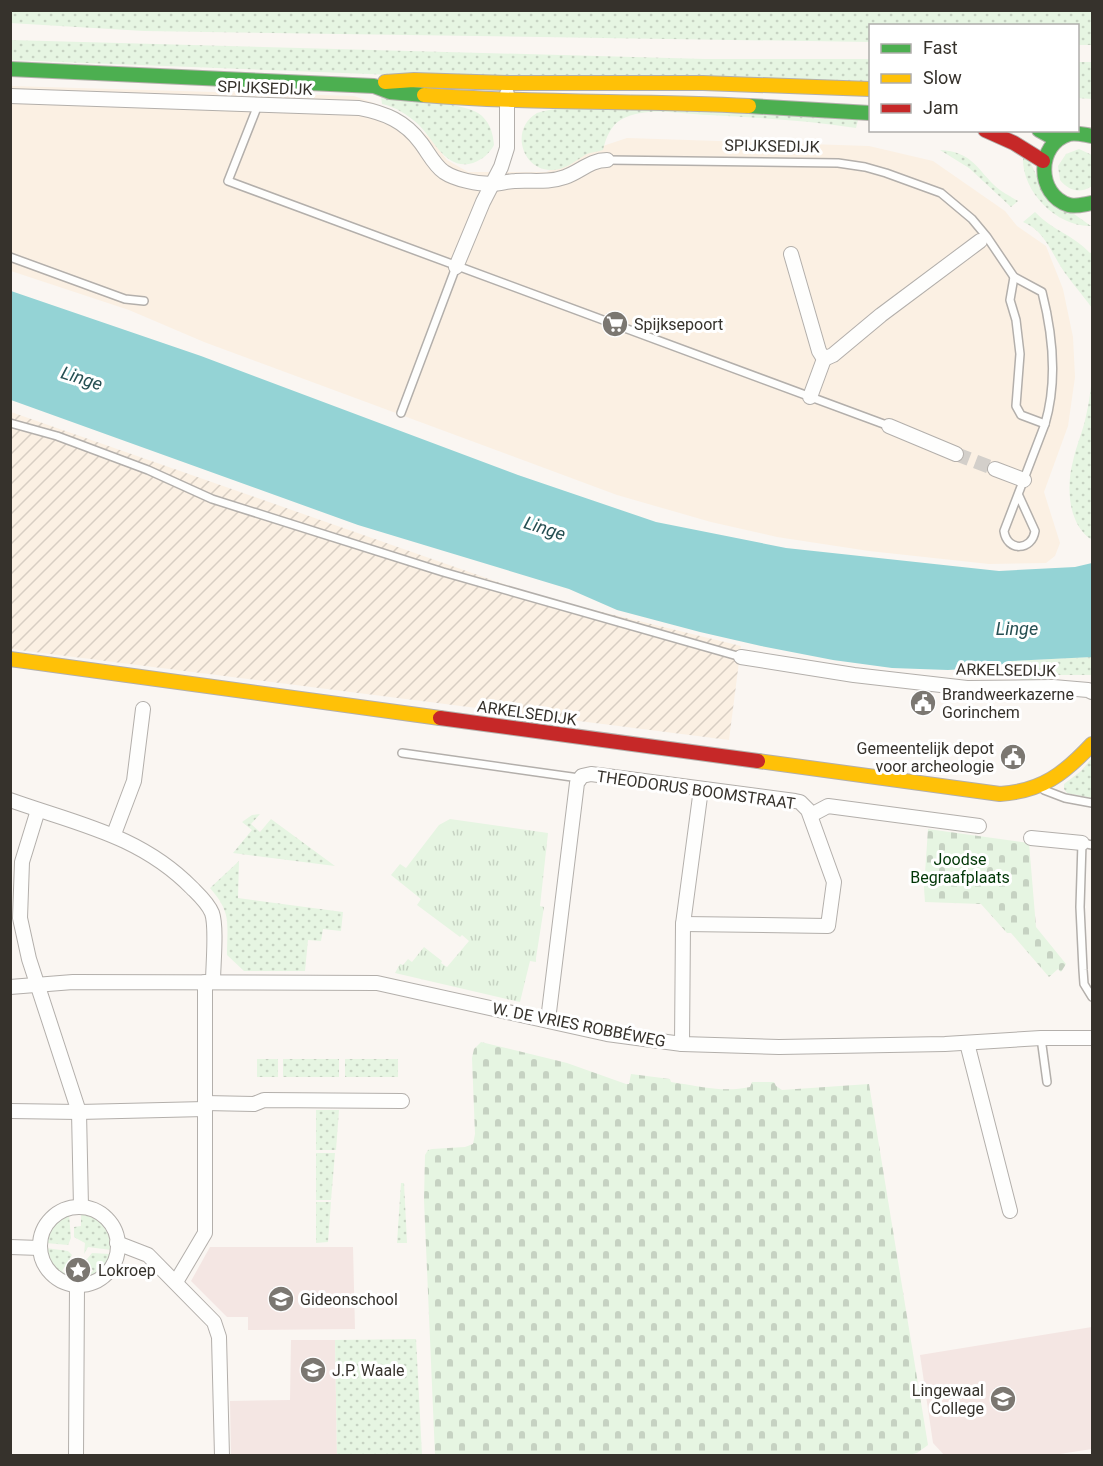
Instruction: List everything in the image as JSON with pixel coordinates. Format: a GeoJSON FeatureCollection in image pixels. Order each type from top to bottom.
{"type":"FeatureCollection","features":[{"type":"Feature","properties":{"kind":"main road","name":"SPIJKSEDIJK"},"geometry":{"type":"LineString","coordinates":[[10,69],[374,86],[390,92],[508,100],[700,103],[869,113]]}},
{"type":"Feature","properties":{"kind":"main road","name":"SPIJKSEDIJK"},"geometry":{"type":"LineString","coordinates":[[374,86],[391,81],[414,80],[507,83],[703,83],[869,89]]}},
{"type":"Feature","properties":{"kind":"main road"},"geometry":{"type":"LineString","coordinates":[[989,132],[1014,143],[1043,161]]}},
{"type":"Feature","properties":{"kind":"main road"},"geometry":{"type":"LineString","coordinates":[[1042,132],[1056,140]]}},
{"type":"Feature","properties":{"kind":"main road"},"geometry":{"type":"LineString","coordinates":[[1092,136],[1076,133],[1056,140],[1043,161],[1044,180],[1049,192],[1064,203],[1088,205],[1092,217]]}},
{"type":"Feature","properties":{"kind":"main road","name":"ARKELSEDIJK"},"geometry":{"type":"LineString","coordinates":[[10,659],[1000,794],[1038,788],[1076,763],[1092,744]]}},
{"type":"Feature","properties":{"kind":"street"},"geometry":{"type":"LineString","coordinates":[[456,267],[491,184],[501,167],[507,148],[507,83]]}},
{"type":"Feature","properties":{"kind":"street","name":"SPIJKSEDIJK"},"geometry":{"type":"LineString","coordinates":[[10,96],[359,108],[388,115],[410,130],[444,172],[463,179],[491,184],[515,181],[539,183],[552,181],[574,173],[592,162],[607,160]]}},
{"type":"Feature","properties":{"kind":"street"},"geometry":{"type":"LineString","coordinates":[[810,397],[824,359],[980,241]]}},
{"type":"Feature","properties":{"kind":"street"},"geometry":{"type":"LineString","coordinates":[[791,254],[819,351],[824,359]]}},
{"type":"Feature","properties":{"kind":"street"},"geometry":{"type":"LineString","coordinates":[[889,426],[956,454]]}},
{"type":"Feature","properties":{"kind":"street"},"geometry":{"type":"LineString","coordinates":[[995,469],[1024,480]]}},
{"type":"Feature","properties":{"kind":"street","name":"ARKELSEDIJK"},"geometry":{"type":"LineString","coordinates":[[741,657],[854,675],[968,688],[1053,687],[1092,692]]}},
{"type":"Feature","properties":{"kind":"street"},"geometry":{"type":"LineString","coordinates":[[114,834],[134,781],[143,709]]}},
{"type":"Feature","properties":{"kind":"street","name":"THEODORUS BOOMSTRAAT"},"geometry":{"type":"LineString","coordinates":[[548,1020],[579,778],[586,774],[795,801],[805,806],[810,815],[828,806],[979,826]]}},
{"type":"Feature","properties":{"kind":"street"},"geometry":{"type":"LineString","coordinates":[[682,1044],[683,924],[701,789]]}},
{"type":"Feature","properties":{"kind":"street"},"geometry":{"type":"LineString","coordinates":[[10,800],[114,834],[159,859],[207,904],[213,917],[205,1106],[205,1233],[176,1282]]}},
{"type":"Feature","properties":{"kind":"street"},"geometry":{"type":"LineString","coordinates":[[38,810],[22,862],[20,918],[37,984],[79,1112],[81,1207]]}},
{"type":"Feature","properties":{"kind":"street"},"geometry":{"type":"LineString","coordinates":[[683,924],[828,926],[834,882],[810,815]]}},
{"type":"Feature","properties":{"kind":"street"},"geometry":{"type":"LineString","coordinates":[[1031,838],[1087,844]]}},
{"type":"Feature","properties":{"kind":"street","name":"W. DE VRIES ROBBÉWEG"},"geometry":{"type":"LineString","coordinates":[[10,987],[73,982],[377,983],[607,1034],[682,1044],[779,1047],[1092,1038]]}},
{"type":"Feature","properties":{"kind":"street"},"geometry":{"type":"LineString","coordinates":[[967,1043],[1010,1211]]}},
{"type":"Feature","properties":{"kind":"street"},"geometry":{"type":"LineString","coordinates":[[10,1111],[79,1112],[254,1104],[264,1100],[402,1101]]}},
{"type":"Feature","properties":{"kind":"street"},"geometry":{"type":"LineString","coordinates":[[81,1207],[102,1215],[115,1233],[117,1244],[116,1256],[111,1268],[96,1281],[77,1285],[56,1278],[47,1270],[40,1248],[41,1235],[56,1214],[81,1207]]}},
{"type":"Feature","properties":{"kind":"street"},"geometry":{"type":"LineString","coordinates":[[117,1244],[148,1255],[214,1322],[219,1338],[222,1455]]}},
{"type":"Feature","properties":{"kind":"street"},"geometry":{"type":"LineString","coordinates":[[10,1247],[40,1248]]}},
{"type":"Feature","properties":{"kind":"street"},"geometry":{"type":"LineString","coordinates":[[76,1455],[77,1285]]}},
{"type":"Feature","properties":{"kind":"lane"},"geometry":{"type":"LineString","coordinates":[[258,105],[228,181],[889,426]]}},
{"type":"Feature","properties":{"kind":"lane","name":"SPIJKSEDIJK"},"geometry":{"type":"LineString","coordinates":[[607,160],[838,163],[886,173],[940,193],[959,207],[987,237],[1014,277],[1042,292],[1046,306],[1053,366],[1051,393],[1045,424],[1004,531],[1011,544],[1020,547],[1033,540],[1035,531],[1018,496]]}},
{"type":"Feature","properties":{"kind":"lane"},"geometry":{"type":"LineString","coordinates":[[10,256],[125,298],[144,301]]}},
{"type":"Feature","properties":{"kind":"lane"},"geometry":{"type":"LineString","coordinates":[[401,413],[456,267]]}},
{"type":"Feature","properties":{"kind":"lane"},"geometry":{"type":"LineString","coordinates":[[1014,277],[1010,300],[1016,320],[1020,354],[1016,406],[1022,415],[1045,424]]}},
{"type":"Feature","properties":{"kind":"lane"},"geometry":{"type":"LineString","coordinates":[[10,423],[57,436],[148,470],[212,499],[443,572],[741,657]]}},
{"type":"Feature","properties":{"kind":"lane"},"geometry":{"type":"LineString","coordinates":[[402,753],[579,778]]}},
{"type":"Feature","properties":{"kind":"lane","name":"ARKELSEDIJK"},"geometry":{"type":"LineString","coordinates":[[1038,788],[1065,798],[1092,803]]}},
{"type":"Feature","properties":{"kind":"lane"},"geometry":{"type":"LineString","coordinates":[[1087,844],[1080,907],[1084,984],[1092,997]]}},
{"type":"Feature","properties":{"kind":"lane"},"geometry":{"type":"LineString","coordinates":[[1041,1038],[1047,1082]]}},
{"type":"Feature","properties":{"kind":"shaded area","name":"Spijksepoort"},"geometry":{"type":"Polygon","coordinates":[[[11,86],[354,96],[400,115],[429,137],[447,160],[468,172],[546,172],[594,149],[627,138],[869,146],[933,161],[1005,211],[1017,226],[1046,246],[1063,289],[1073,337],[1075,377],[1068,426],[1044,492],[1060,543],[1055,556],[1046,563],[989,564],[869,551],[777,537],[711,522],[617,495],[204,342],[129,310],[11,271],[11,86]]]}},
{"type":"Feature","properties":{"kind":"shaded area"},"geometry":{"type":"Polygon","coordinates":[[[11,412],[541,597],[741,646],[729,740],[11,649],[11,412]]]}},
{"type":"Feature","properties":{"kind":"shaded area","name":"Gideonschool"},"geometry":{"type":"Polygon","coordinates":[[[210,1247],[353,1247],[355,1329],[248,1330],[248,1317],[227,1317],[191,1281],[210,1247]]]}},
{"type":"Feature","properties":{"kind":"shaded area","name":"Lingewaal College"},"geometry":{"type":"Polygon","coordinates":[[[1092,1327],[1092,1449],[1053,1455],[945,1456],[933,1443],[920,1355],[1092,1327]]]}},
{"type":"Feature","properties":{"kind":"shaded area","name":"J.P. Waale"},"geometry":{"type":"Polygon","coordinates":[[[291,1340],[335,1340],[337,1455],[231,1455],[230,1401],[290,1400],[291,1340]]]}},
{"type":"Feature","properties":{"kind":"green space"},"geometry":{"type":"Polygon","coordinates":[[[11,10],[1092,10],[1092,45],[1079,45],[1079,24],[869,24],[869,42],[144,31],[10,23],[11,10]]]}},
{"type":"Feature","properties":{"kind":"green space"},"geometry":{"type":"Polygon","coordinates":[[[10,40],[705,59],[869,59],[869,84],[445,77],[11,60],[10,40]]]}},
{"type":"Feature","properties":{"kind":"green space"},"geometry":{"type":"Polygon","coordinates":[[[1079,62],[1092,62],[1092,99],[1079,98],[1079,62]]]}},
{"type":"Feature","properties":{"kind":"green space"},"geometry":{"type":"Polygon","coordinates":[[[381,96],[446,104],[478,113],[488,123],[494,145],[488,154],[473,163],[455,163],[442,153],[411,118],[397,109],[382,104],[381,96]]]}},
{"type":"Feature","properties":{"kind":"green space"},"geometry":{"type":"Polygon","coordinates":[[[655,107],[858,120],[856,128],[782,120],[664,112],[642,113],[622,119],[614,125],[603,150],[587,154],[561,169],[541,168],[526,156],[522,138],[524,128],[529,120],[539,112],[555,109],[655,107]]]}},
{"type":"Feature","properties":{"kind":"green space"},"geometry":{"type":"Polygon","coordinates":[[[1079,149],[1092,155],[1092,186],[1079,191],[1067,187],[1060,180],[1058,166],[1066,154],[1079,149]]]}},
{"type":"Feature","properties":{"kind":"green space"},"geometry":{"type":"Polygon","coordinates":[[[940,150],[966,157],[997,187],[1018,201],[1011,207],[969,168],[940,150]]]}},
{"type":"Feature","properties":{"kind":"green space"},"geometry":{"type":"Polygon","coordinates":[[[1023,158],[1031,163],[1036,175],[1074,214],[1091,226],[1066,221],[1044,205],[1028,183],[1023,158]]]}},
{"type":"Feature","properties":{"kind":"green space"},"geometry":{"type":"Polygon","coordinates":[[[1035,212],[1090,253],[1092,252],[1092,308],[1041,235],[1023,222],[1035,212]]]}},
{"type":"Feature","properties":{"kind":"green space"},"geometry":{"type":"Polygon","coordinates":[[[1092,380],[1092,540],[1078,525],[1074,515],[1070,482],[1074,455],[1085,422],[1092,380]]]}},
{"type":"Feature","properties":{"kind":"green space"},"geometry":{"type":"Polygon","coordinates":[[[1092,657],[1092,675],[1047,675],[1047,679],[1021,680],[1011,670],[1011,661],[1092,657]]]}},
{"type":"Feature","properties":{"kind":"green space"},"geometry":{"type":"Polygon","coordinates":[[[1092,758],[1092,798],[1067,793],[1064,784],[1081,771],[1092,758]]]}},
{"type":"Feature","properties":{"kind":"green space"},"geometry":{"type":"Polygon","coordinates":[[[260,814],[251,824],[260,832],[271,819],[335,866],[233,853],[252,830],[242,822],[252,815],[260,814]]]}},
{"type":"Feature","properties":{"kind":"green space"},"geometry":{"type":"Polygon","coordinates":[[[450,819],[548,833],[540,906],[544,907],[536,962],[530,961],[520,1002],[395,973],[400,964],[403,965],[408,959],[412,962],[424,947],[447,967],[469,941],[462,935],[460,937],[417,905],[421,899],[391,875],[400,864],[406,868],[439,825],[450,819]]]}},
{"type":"Feature","properties":{"kind":"green space","name":"Joodse Begraafplaats"},"geometry":{"type":"Polygon","coordinates":[[[928,829],[1029,843],[1036,927],[1066,964],[1061,972],[1058,969],[1049,977],[1011,933],[1007,933],[981,904],[925,902],[928,829]]]}},
{"type":"Feature","properties":{"kind":"green space"},"geometry":{"type":"Polygon","coordinates":[[[239,861],[238,898],[343,912],[341,931],[323,929],[321,941],[308,940],[305,971],[244,971],[227,955],[227,919],[222,905],[210,888],[239,861]]]}},
{"type":"Feature","properties":{"kind":"green space"},"geometry":{"type":"Polygon","coordinates":[[[481,1042],[567,1063],[626,1084],[629,1084],[631,1074],[720,1089],[750,1087],[752,1082],[774,1082],[782,1090],[869,1084],[928,1445],[917,1453],[904,1456],[435,1455],[424,1200],[425,1155],[428,1150],[432,1149],[465,1147],[473,1144],[475,1134],[472,1058],[474,1049],[481,1042]]]}},
{"type":"Feature","properties":{"kind":"green space"},"geometry":{"type":"Polygon","coordinates":[[[257,1059],[278,1059],[278,1077],[257,1077],[257,1059]]]}},
{"type":"Feature","properties":{"kind":"green space"},"geometry":{"type":"Polygon","coordinates":[[[283,1059],[339,1059],[339,1077],[283,1077],[283,1059]]]}},
{"type":"Feature","properties":{"kind":"green space"},"geometry":{"type":"Polygon","coordinates":[[[345,1059],[398,1059],[398,1077],[345,1077],[345,1059]]]}},
{"type":"Feature","properties":{"kind":"green space"},"geometry":{"type":"Polygon","coordinates":[[[316,1110],[339,1110],[336,1150],[316,1150],[316,1110]]]}},
{"type":"Feature","properties":{"kind":"green space"},"geometry":{"type":"Polygon","coordinates":[[[316,1153],[335,1153],[331,1200],[316,1200],[316,1153]]]}},
{"type":"Feature","properties":{"kind":"green space"},"geometry":{"type":"Polygon","coordinates":[[[401,1183],[404,1183],[407,1243],[397,1243],[401,1183]]]}},
{"type":"Feature","properties":{"kind":"green space"},"geometry":{"type":"Polygon","coordinates":[[[316,1202],[331,1202],[328,1242],[316,1243],[316,1202]]]}},
{"type":"Feature","properties":{"kind":"green space"},"geometry":{"type":"Polygon","coordinates":[[[81,1214],[94,1218],[103,1226],[109,1237],[111,1250],[88,1247],[84,1254],[85,1243],[74,1237],[74,1227],[81,1226],[81,1214]]]}},
{"type":"Feature","properties":{"kind":"green space"},"geometry":{"type":"Polygon","coordinates":[[[69,1215],[71,1238],[68,1245],[46,1243],[54,1226],[69,1215]]]}},
{"type":"Feature","properties":{"kind":"green space"},"geometry":{"type":"Polygon","coordinates":[[[46,1248],[68,1251],[72,1255],[62,1271],[74,1275],[93,1271],[87,1259],[92,1253],[110,1254],[104,1265],[95,1273],[84,1278],[74,1278],[63,1276],[55,1270],[49,1261],[46,1248]]]}},
{"type":"Feature","properties":{"kind":"green space"},"geometry":{"type":"Polygon","coordinates":[[[416,1339],[422,1455],[337,1455],[335,1340],[416,1339]]]}},
{"type":"Feature","properties":{"kind":"water","name":"Linge"},"geometry":{"type":"Polygon","coordinates":[[[11,291],[201,356],[518,475],[656,522],[786,548],[999,571],[1075,567],[1092,563],[1092,657],[1011,661],[994,667],[948,670],[892,668],[833,660],[700,632],[617,610],[569,589],[358,525],[11,400],[11,291]]]}},
{"type":"Feature","properties":{"kind":"tunnel"},"geometry":{"type":"LineString","coordinates":[[956,454],[995,469]]}},
{"type":"Feature","properties":{"kind":"traffic: fast"},"geometry":{"type":"LineString","coordinates":[[10,69],[374,86],[390,92],[424,95]]}},
{"type":"Feature","properties":{"kind":"traffic: fast"},"geometry":{"type":"LineString","coordinates":[[749,106],[869,113]]}},
{"type":"Feature","properties":{"kind":"traffic: fast"},"geometry":{"type":"LineString","coordinates":[[1043,132],[1057,140]]}},
{"type":"Feature","properties":{"kind":"traffic: fast"},"geometry":{"type":"LineString","coordinates":[[1092,136],[1072,133],[1058,140],[1050,148],[1044,169],[1050,191],[1058,199],[1072,206],[1092,203]]}},
{"type":"Feature","properties":{"kind":"traffic: slow"},"geometry":{"type":"LineString","coordinates":[[385,82],[414,80],[507,83],[703,83],[869,89]]}},
{"type":"Feature","properties":{"kind":"traffic: slow"},"geometry":{"type":"LineString","coordinates":[[424,95],[505,100],[749,106]]}},
{"type":"Feature","properties":{"kind":"traffic: slow"},"geometry":{"type":"LineString","coordinates":[[10,659],[440,718]]}},
{"type":"Feature","properties":{"kind":"traffic: slow"},"geometry":{"type":"LineString","coordinates":[[758,761],[1000,794],[1040,785],[1062,772],[1092,744]]}},
{"type":"Feature","properties":{"kind":"traffic: jam"},"geometry":{"type":"LineString","coordinates":[[989,132],[1014,143],[1043,161]]}},
{"type":"Feature","properties":{"kind":"traffic: jam"},"geometry":{"type":"LineString","coordinates":[[440,718],[758,761]]}},
{"type":"Feature","properties":{"kind":"place","name":"Spijksepoort"},"geometry":{"type":"Point","coordinates":[615,324]}},
{"type":"Feature","properties":{"kind":"place","name":"Brandweerkazerne Gorinchem"},"geometry":{"type":"Point","coordinates":[923,703]}},
{"type":"Feature","properties":{"kind":"place","name":"Gemeentelijk depot voor archeologie"},"geometry":{"type":"Point","coordinates":[1013,757]}},
{"type":"Feature","properties":{"kind":"place","name":"Lokroep"},"geometry":{"type":"Point","coordinates":[78,1270]}},
{"type":"Feature","properties":{"kind":"place","name":"Gideonschool"},"geometry":{"type":"Point","coordinates":[281,1299]}},
{"type":"Feature","properties":{"kind":"place","name":"J.P. Waale"},"geometry":{"type":"Point","coordinates":[313,1370]}},
{"type":"Feature","properties":{"kind":"place","name":"Lingewaal College"},"geometry":{"type":"Point","coordinates":[1003,1399]}}]}
